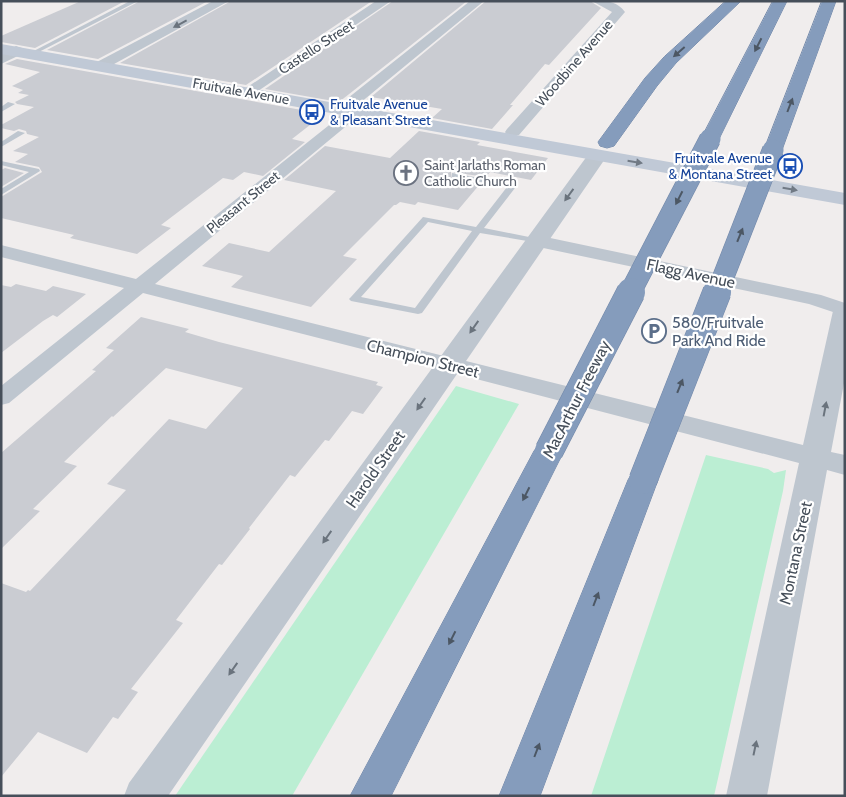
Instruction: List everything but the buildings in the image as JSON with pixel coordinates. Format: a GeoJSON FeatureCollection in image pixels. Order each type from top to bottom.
{"type":"FeatureCollection","features":[{"type":"Feature","properties":{"kind":"highway"},"geometry":{"type":"LineString","coordinates":[[602,149],[651,82],[670,60],[734,1]]}},
{"type":"Feature","properties":{"kind":"highway","name":"MacArthur Freeway"},"geometry":{"type":"LineString","coordinates":[[370,796],[780,1]]}},
{"type":"Feature","properties":{"kind":"highway"},"geometry":{"type":"LineString","coordinates":[[519,796],[830,1]]}},
{"type":"Feature","properties":{"kind":"main road","name":"Fruitvale Avenue"},"geometry":{"type":"LineString","coordinates":[[12,53],[100,66],[481,133],[506,140],[602,149],[845,183]]}},
{"type":"Feature","properties":{"kind":"main road","name":"Fruitvale Avenue"},"geometry":{"type":"LineString","coordinates":[[481,133],[513,132],[845,199]]}},
{"type":"Feature","properties":{"kind":"street"},"geometry":{"type":"LineString","coordinates":[[100,66],[223,1]]}},
{"type":"Feature","properties":{"kind":"street","name":"Castello Street"},"geometry":{"type":"LineString","coordinates":[[247,92],[385,1]]}},
{"type":"Feature","properties":{"kind":"street","name":"Pleasant Street"},"geometry":{"type":"LineString","coordinates":[[1,398],[338,126],[345,120],[353,100],[478,1]]}},
{"type":"Feature","properties":{"kind":"street","name":"Woodbine Avenue"},"geometry":{"type":"LineString","coordinates":[[513,132],[619,12],[615,7],[598,1]]}},
{"type":"Feature","properties":{"kind":"street","name":"Harold Street"},"geometry":{"type":"LineString","coordinates":[[144,796],[602,149]]}},
{"type":"Feature","properties":{"kind":"street","name":"Flagg Avenue"},"geometry":{"type":"LineString","coordinates":[[536,241],[814,299],[845,310]]}},
{"type":"Feature","properties":{"kind":"street","name":"Champion Street"},"geometry":{"type":"LineString","coordinates":[[1,251],[830,461]]}},
{"type":"Feature","properties":{"kind":"street","name":"Montana Street"},"geometry":{"type":"LineString","coordinates":[[746,796],[830,461],[845,310]]}},
{"type":"Feature","properties":{"kind":"lane"},"geometry":{"type":"LineString","coordinates":[[12,53],[135,1]]}},
{"type":"Feature","properties":{"kind":"lane"},"geometry":{"type":"LineString","coordinates":[[1,110],[11,104]]}},
{"type":"Feature","properties":{"kind":"lane"},"geometry":{"type":"LineString","coordinates":[[1,145],[22,133]]}},
{"type":"Feature","properties":{"kind":"lane"},"geometry":{"type":"LineString","coordinates":[[1,163],[36,171],[1,193]]}},
{"type":"Feature","properties":{"kind":"lane"},"geometry":{"type":"LineString","coordinates":[[455,175],[512,186],[478,230],[418,311],[354,299],[426,219],[478,230],[536,241]]}},
{"type":"Feature","properties":{"kind":"green space"},"geometry":{"type":"Polygon","coordinates":[[[456,386],[519,404],[292,796],[175,796],[456,386]]]}},
{"type":"Feature","properties":{"kind":"green space"},"geometry":{"type":"Polygon","coordinates":[[[706,455],[768,469],[774,473],[786,470],[783,491],[714,796],[591,796],[706,455]]]}},
{"type":"Feature","properties":{"kind":"place","name":"Fruitvale Avenue & Pleasant Street"},"geometry":{"type":"Point","coordinates":[312,112]}},
{"type":"Feature","properties":{"kind":"place","name":"Fruitvale Avenue & Montana Street"},"geometry":{"type":"Point","coordinates":[790,166]}},
{"type":"Feature","properties":{"kind":"place","name":"Saint Jarlaths Roman Catholic Church"},"geometry":{"type":"Point","coordinates":[406,173]}},
{"type":"Feature","properties":{"kind":"place","name":"580/Fruitvale Park And Ride"},"geometry":{"type":"Point","coordinates":[654,331]}}]}
